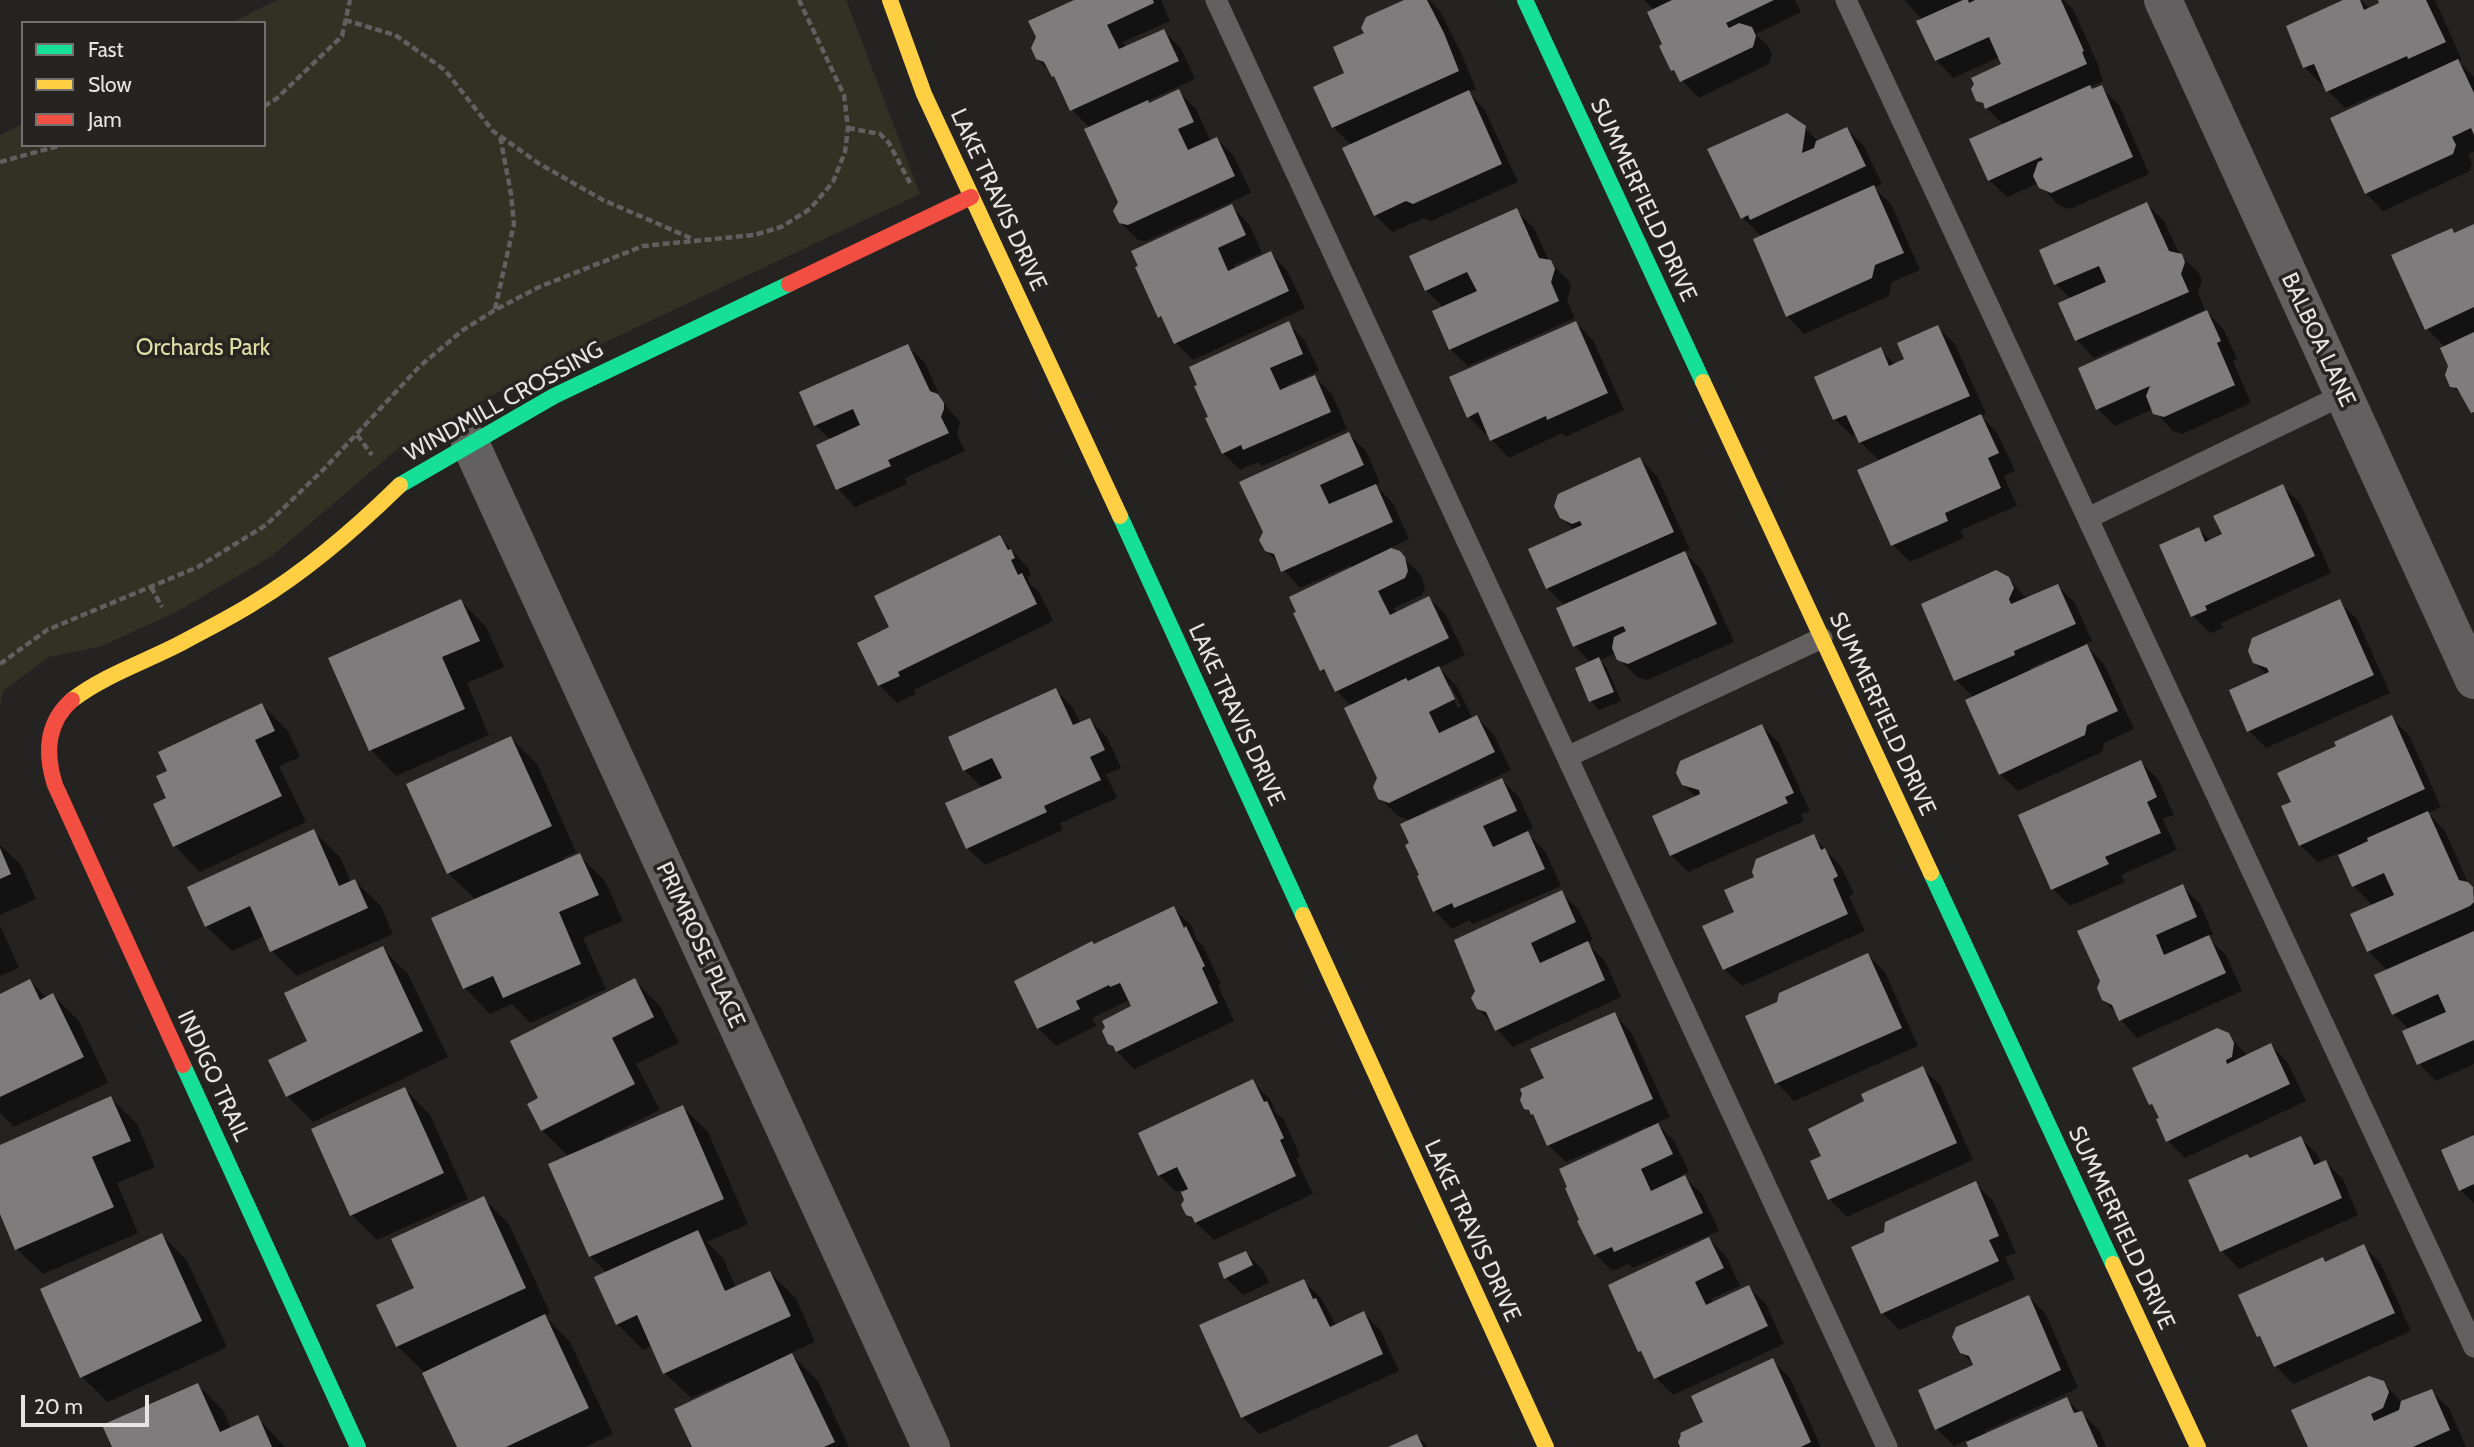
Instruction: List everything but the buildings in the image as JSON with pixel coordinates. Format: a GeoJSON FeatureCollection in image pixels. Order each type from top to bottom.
{"type":"FeatureCollection","features":[{"type":"Feature","properties":{"kind":"street","name":"LAKE TRAVIS DRIVE"},"geometry":{"type":"LineString","coordinates":[[890,0],[924,94],[1546,1447]]}},
{"type":"Feature","properties":{"kind":"street","name":"SUMMERFIELD DRIVE"},"geometry":{"type":"LineString","coordinates":[[1525,0],[2197,1447]]}},
{"type":"Feature","properties":{"kind":"street","name":"BALBOA LANE"},"geometry":{"type":"LineString","coordinates":[[2163,0],[2474,680]]}},
{"type":"Feature","properties":{"kind":"street","name":"WINDMILL CROSSING"},"geometry":{"type":"LineString","coordinates":[[56,719],[69,702],[88,688],[182,643],[256,602],[363,522],[405,481],[470,443],[554,396],[971,197]]}},
{"type":"Feature","properties":{"kind":"street","name":"PRIMROSE PLACE"},"geometry":{"type":"LineString","coordinates":[[470,443],[931,1447]]}},
{"type":"Feature","properties":{"kind":"street","name":"INDIGO TRAIL"},"geometry":{"type":"LineString","coordinates":[[56,719],[48,741],[48,764],[55,786],[358,1447]]}},
{"type":"Feature","properties":{"kind":"lane"},"geometry":{"type":"LineString","coordinates":[[1216,0],[1887,1447]]}},
{"type":"Feature","properties":{"kind":"lane"},"geometry":{"type":"LineString","coordinates":[[1846,0],[2474,1347]]}},
{"type":"Feature","properties":{"kind":"lane"},"geometry":{"type":"LineString","coordinates":[[2088,519],[2343,395]]}},
{"type":"Feature","properties":{"kind":"lane"},"geometry":{"type":"LineString","coordinates":[[1567,757],[1822,638]]}},
{"type":"Feature","properties":{"kind":"path"},"geometry":{"type":"LineString","coordinates":[[266,105],[276,99],[342,36],[350,0]]}},
{"type":"Feature","properties":{"kind":"path"},"geometry":{"type":"LineString","coordinates":[[0,664],[47,630],[198,567],[266,524],[324,469],[419,367],[463,330],[495,310],[538,286],[643,246],[754,235],[781,227],[810,209],[833,182],[845,152],[848,128],[844,95],[799,0]]}},
{"type":"Feature","properties":{"kind":"path"},"geometry":{"type":"LineString","coordinates":[[345,19],[395,35],[445,70],[493,131],[538,163],[603,200],[694,240]]}},
{"type":"Feature","properties":{"kind":"path"},"geometry":{"type":"LineString","coordinates":[[848,128],[880,134],[889,143],[925,218]]}},
{"type":"Feature","properties":{"kind":"path"},"geometry":{"type":"LineString","coordinates":[[495,310],[514,224],[499,136]]}},
{"type":"Feature","properties":{"kind":"path"},"geometry":{"type":"LineString","coordinates":[[0,162],[55,147]]}},
{"type":"Feature","properties":{"kind":"green space","name":"Orchards Park"},"geometry":{"type":"Polygon","coordinates":[[[278,0],[846,0],[920,194],[497,393],[395,451],[272,556],[178,611],[102,646],[49,657],[3,691],[0,706],[0,135],[21,125],[21,147],[266,147],[266,21],[235,21],[278,0]]]}},
{"type":"Feature","properties":{"kind":"traffic: fast"},"geometry":{"type":"LineString","coordinates":[[1525,0],[1703,382]]}},
{"type":"Feature","properties":{"kind":"traffic: fast"},"geometry":{"type":"LineString","coordinates":[[400,485],[554,396],[789,284]]}},
{"type":"Feature","properties":{"kind":"traffic: fast"},"geometry":{"type":"LineString","coordinates":[[1120,516],[1303,915]]}},
{"type":"Feature","properties":{"kind":"traffic: fast"},"geometry":{"type":"LineString","coordinates":[[1931,873],[2113,1264]]}},
{"type":"Feature","properties":{"kind":"traffic: fast"},"geometry":{"type":"LineString","coordinates":[[183,1065],[358,1447]]}},
{"type":"Feature","properties":{"kind":"traffic: slow"},"geometry":{"type":"LineString","coordinates":[[890,0],[924,94],[1120,516]]}},
{"type":"Feature","properties":{"kind":"traffic: slow"},"geometry":{"type":"LineString","coordinates":[[1703,382],[1931,873]]}},
{"type":"Feature","properties":{"kind":"traffic: slow"},"geometry":{"type":"LineString","coordinates":[[72,700],[113,675],[221,622],[275,590],[331,548],[400,485]]}},
{"type":"Feature","properties":{"kind":"traffic: slow"},"geometry":{"type":"LineString","coordinates":[[1303,915],[1546,1447]]}},
{"type":"Feature","properties":{"kind":"traffic: slow"},"geometry":{"type":"LineString","coordinates":[[2113,1264],[2198,1447]]}},
{"type":"Feature","properties":{"kind":"traffic: jam"},"geometry":{"type":"LineString","coordinates":[[789,284],[971,197]]}},
{"type":"Feature","properties":{"kind":"traffic: jam"},"geometry":{"type":"LineString","coordinates":[[72,700],[57,719],[50,740],[50,762],[55,785],[183,1065]]}}]}
